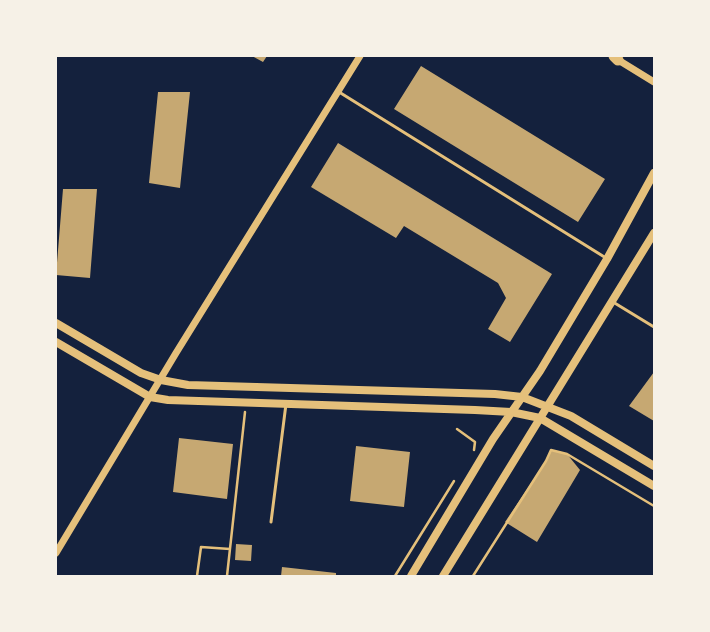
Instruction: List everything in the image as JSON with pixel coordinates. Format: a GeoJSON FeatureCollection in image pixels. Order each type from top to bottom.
{"type":"FeatureCollection","features":[{"type":"Feature","properties":{"kind":"main road"},"geometry":{"type":"LineString","coordinates":[[411,576],[493,439],[540,371],[607,259],[654,173]]}},
{"type":"Feature","properties":{"kind":"main road"},"geometry":{"type":"LineString","coordinates":[[636,262],[654,227]]}},
{"type":"Feature","properties":{"kind":"main road"},"geometry":{"type":"LineString","coordinates":[[443,576],[654,233]]}},
{"type":"Feature","properties":{"kind":"main road"},"geometry":{"type":"LineString","coordinates":[[56,323],[141,373],[161,380],[188,385],[487,394],[522,397],[574,418],[654,466]]}},
{"type":"Feature","properties":{"kind":"main road"},"geometry":{"type":"LineString","coordinates":[[56,342],[150,397],[168,400],[475,410],[511,412],[540,418],[654,486]]}},
{"type":"Feature","properties":{"kind":"street"},"geometry":{"type":"LineString","coordinates":[[56,553],[150,397],[360,56]]}},
{"type":"Feature","properties":{"kind":"street"},"geometry":{"type":"LineString","coordinates":[[615,57],[654,82]]}},
{"type":"Feature","properties":{"kind":"lane"},"geometry":{"type":"LineString","coordinates":[[339,92],[607,259]]}},
{"type":"Feature","properties":{"kind":"lane"},"geometry":{"type":"LineString","coordinates":[[612,301],[654,327]]}},
{"type":"Feature","properties":{"kind":"lane"},"geometry":{"type":"LineString","coordinates":[[271,522],[286,404]]}},
{"type":"Feature","properties":{"kind":"path"},"geometry":{"type":"LineString","coordinates":[[227,576],[246,402]]}},
{"type":"Feature","properties":{"kind":"path"},"geometry":{"type":"LineString","coordinates":[[456,429],[475,442],[474,450],[470,456]]}},
{"type":"Feature","properties":{"kind":"path"},"geometry":{"type":"LineString","coordinates":[[473,576],[546,461],[550,450],[567,454],[654,506]]}},
{"type":"Feature","properties":{"kind":"path"},"geometry":{"type":"LineString","coordinates":[[395,576],[457,476]]}},
{"type":"Feature","properties":{"kind":"path"},"geometry":{"type":"LineString","coordinates":[[197,576],[201,547],[230,549]]}},
{"type":"Feature","properties":{"kind":"building"},"geometry":{"type":"Polygon","coordinates":[[[252,56],[267,56],[263,62],[252,56]]]}},
{"type":"Feature","properties":{"kind":"building"},"geometry":{"type":"Polygon","coordinates":[[[421,66],[605,179],[578,222],[394,109],[421,66]]]}},
{"type":"Feature","properties":{"kind":"building"},"geometry":{"type":"Polygon","coordinates":[[[158,92],[190,92],[180,188],[149,183],[158,92]]]}},
{"type":"Feature","properties":{"kind":"building"},"geometry":{"type":"Polygon","coordinates":[[[338,143],[552,274],[510,342],[488,329],[506,298],[498,283],[404,226],[396,238],[311,187],[338,143]]]}},
{"type":"Feature","properties":{"kind":"building"},"geometry":{"type":"Polygon","coordinates":[[[63,189],[97,189],[90,278],[56,275],[63,189]]]}},
{"type":"Feature","properties":{"kind":"building"},"geometry":{"type":"Polygon","coordinates":[[[654,372],[654,421],[629,406],[654,372]]]}},
{"type":"Feature","properties":{"kind":"building"},"geometry":{"type":"Polygon","coordinates":[[[179,438],[233,444],[227,499],[173,492],[179,438]]]}},
{"type":"Feature","properties":{"kind":"building"},"geometry":{"type":"Polygon","coordinates":[[[356,446],[410,452],[404,507],[350,501],[356,446]]]}},
{"type":"Feature","properties":{"kind":"building"},"geometry":{"type":"Polygon","coordinates":[[[551,450],[567,454],[580,470],[537,542],[505,522],[546,461],[551,450]]]}},
{"type":"Feature","properties":{"kind":"building"},"geometry":{"type":"Polygon","coordinates":[[[236,544],[252,545],[251,561],[235,560],[236,544]]]}},
{"type":"Feature","properties":{"kind":"building"},"geometry":{"type":"Polygon","coordinates":[[[282,567],[336,573],[336,576],[281,576],[282,567]]]}}]}
